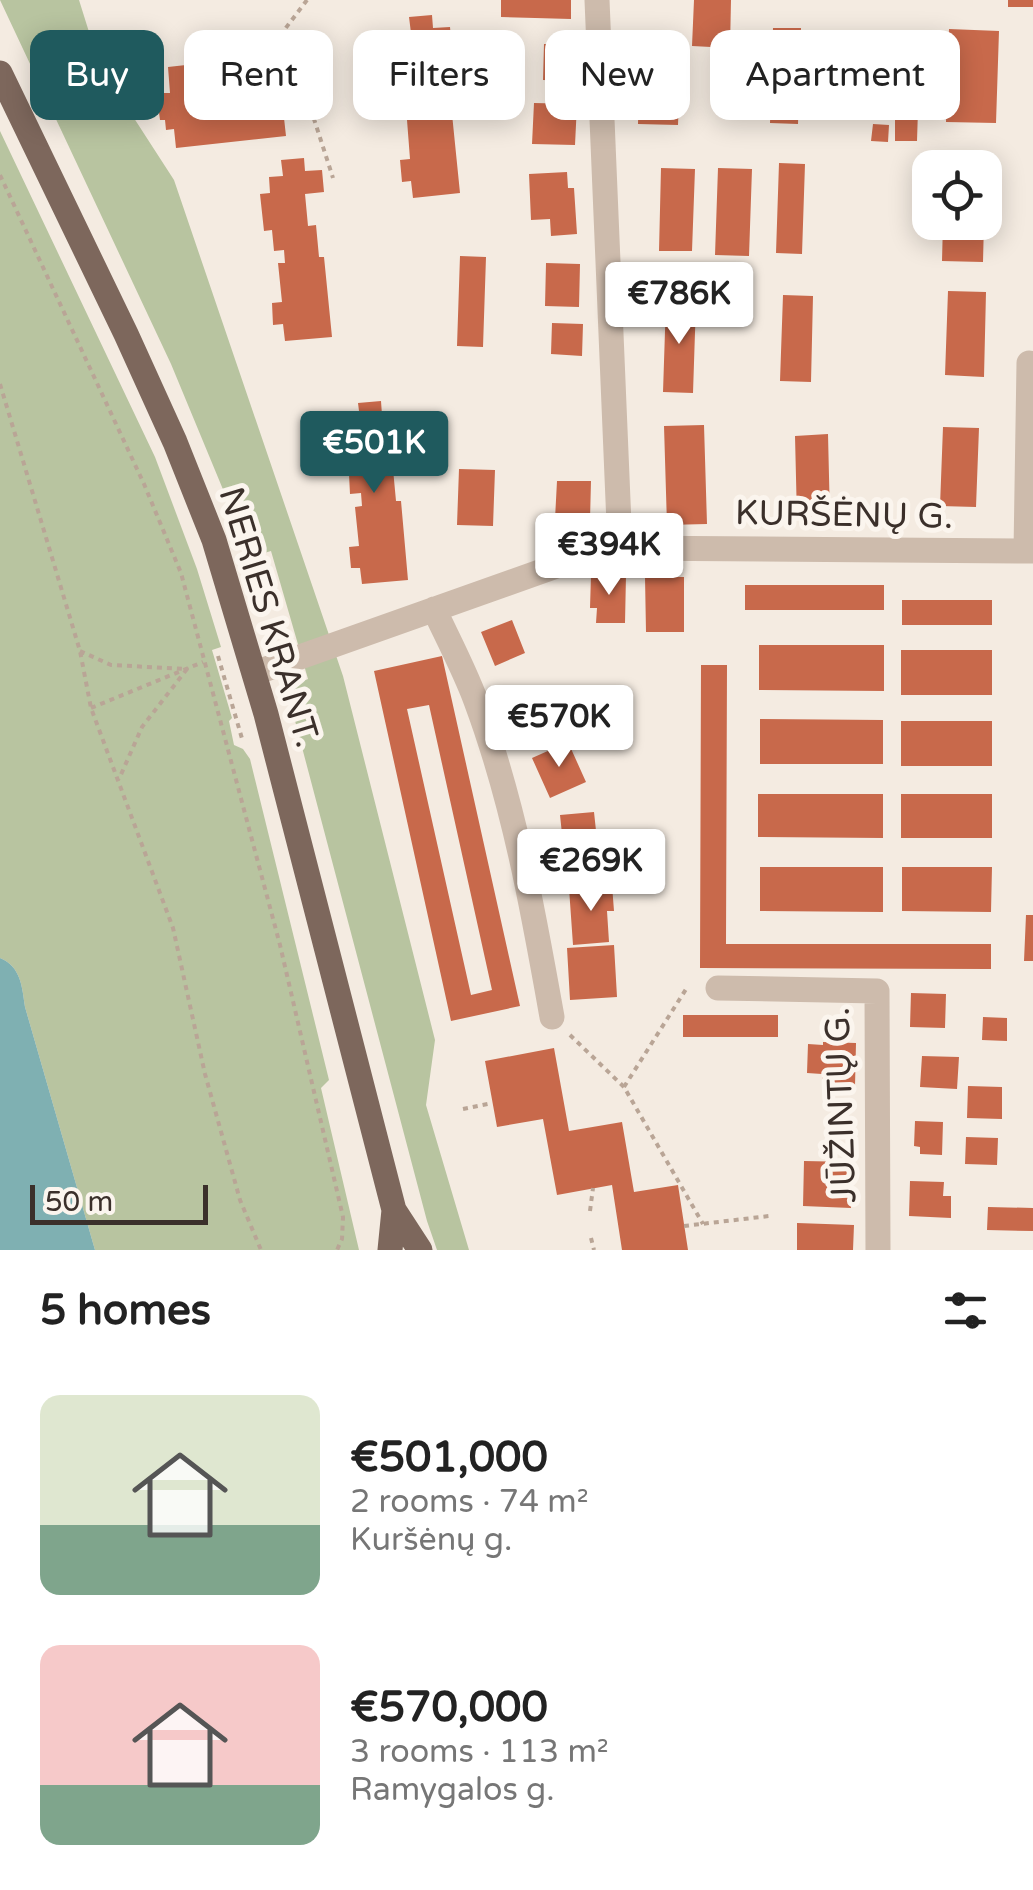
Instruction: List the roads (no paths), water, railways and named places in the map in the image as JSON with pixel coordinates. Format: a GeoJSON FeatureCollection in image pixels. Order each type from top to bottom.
{"type":"FeatureCollection","features":[{"type":"Feature","properties":{"kind":"main road","name":"NERIES KRANT."},"geometry":{"type":"LineString","coordinates":[[0,73],[176,442],[214,540],[255,673],[394,1210],[420,1250]]}},
{"type":"Feature","properties":{"kind":"main road","name":"NERIES KRANT."},"geometry":{"type":"LineString","coordinates":[[390,1250],[394,1210]]}},
{"type":"Feature","properties":{"kind":"street"},"geometry":{"type":"LineString","coordinates":[[597,0],[620,548]]}},
{"type":"Feature","properties":{"kind":"street"},"geometry":{"type":"LineString","coordinates":[[1029,364],[1030,552]]}},
{"type":"Feature","properties":{"kind":"street","name":"KURŠĖNŲ G."},"geometry":{"type":"LineString","coordinates":[[255,673],[562,564],[620,548],[1030,552]]}},
{"type":"Feature","properties":{"kind":"street"},"geometry":{"type":"LineString","coordinates":[[434,609],[474,697],[498,769],[527,878],[552,1017]]}},
{"type":"Feature","properties":{"kind":"street","name":"JŪŽINTŲ G."},"geometry":{"type":"LineString","coordinates":[[718,988],[877,991],[878,1250]]}},
{"type":"Feature","properties":{"kind":"water"},"geometry":{"type":"Polygon","coordinates":[[[0,958],[12,966],[19,978],[95,1250],[0,1250],[0,958]]]}}]}
